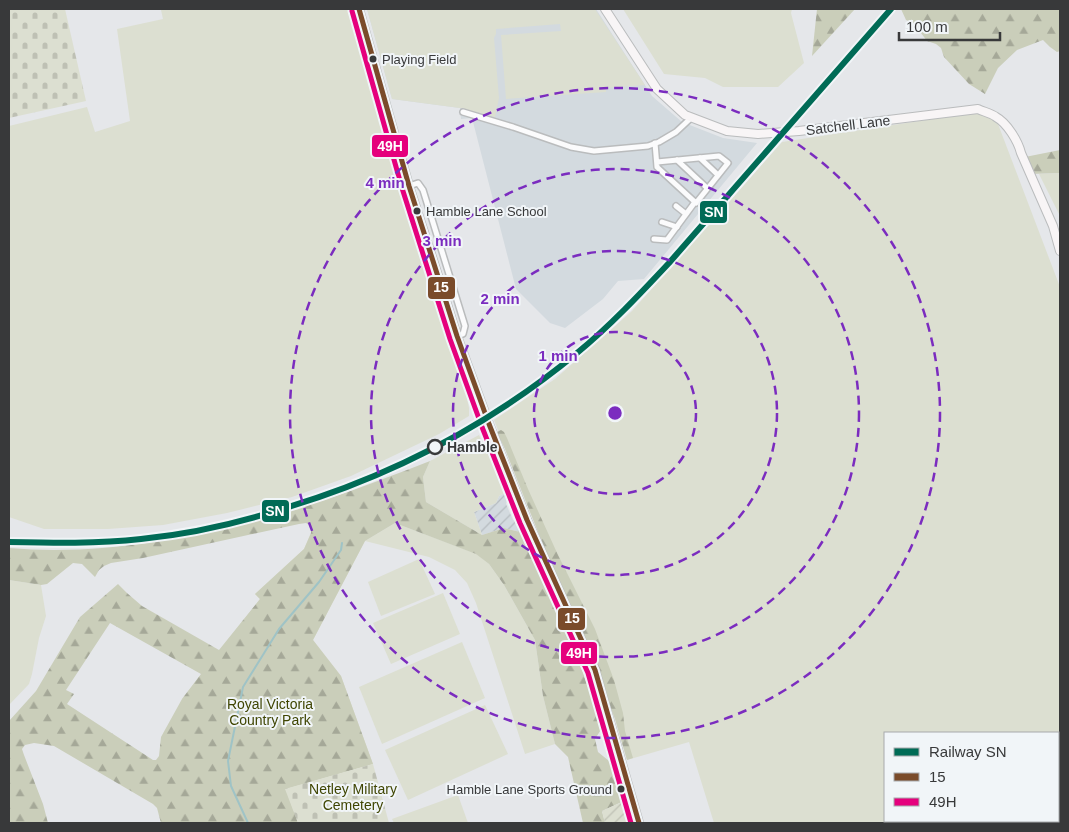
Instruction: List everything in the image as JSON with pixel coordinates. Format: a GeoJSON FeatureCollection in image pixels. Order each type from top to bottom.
{"type":"FeatureCollection","features":[{"type":"Feature","properties":{"kind":"main road"},"geometry":{"type":"LineString","coordinates":[[359,9],[408,186],[457,336],[527,520],[595,670],[639,823]]}},
{"type":"Feature","properties":{"kind":"main road","name":"Satchell Lane"},"geometry":{"type":"LineString","coordinates":[[605,9],[657,89],[685,115],[727,130],[758,134],[978,109],[996,117],[1004,123],[1019,145],[1053,226],[1060,250]]}},
{"type":"Feature","properties":{"kind":"street"},"geometry":{"type":"LineString","coordinates":[[463,112],[571,147],[594,151],[648,146],[676,132],[692,118]]}},
{"type":"Feature","properties":{"kind":"street"},"geometry":{"type":"LineString","coordinates":[[656,143],[657,167],[695,202]]}},
{"type":"Feature","properties":{"kind":"street"},"geometry":{"type":"LineString","coordinates":[[654,239],[667,240],[695,202],[728,163],[719,156],[657,162]]}},
{"type":"Feature","properties":{"kind":"street"},"geometry":{"type":"LineString","coordinates":[[700,158],[718,174]]}},
{"type":"Feature","properties":{"kind":"street"},"geometry":{"type":"LineString","coordinates":[[677,160],[707,188]]}},
{"type":"Feature","properties":{"kind":"street"},"geometry":{"type":"LineString","coordinates":[[408,186],[418,184],[423,190],[465,326],[463,334],[457,336]]}},
{"type":"Feature","properties":{"kind":"street"},"geometry":{"type":"LineString","coordinates":[[676,206],[686,214]]}},
{"type":"Feature","properties":{"kind":"street"},"geometry":{"type":"LineString","coordinates":[[662,222],[677,227]]}},
{"type":"Feature","properties":{"kind":"shaded area"},"geometry":{"type":"Polygon","coordinates":[[[367,9],[596,9],[652,96],[682,122],[723,138],[757,143],[644,279],[618,281],[603,299],[565,328],[550,323],[516,289],[472,118],[461,119],[460,108],[392,99],[367,9]]]}},
{"type":"Feature","properties":{"kind":"shaded area"},"geometry":{"type":"Polygon","coordinates":[[[505,493],[506,504],[513,520],[519,523],[524,533],[504,528],[482,535],[474,512],[496,503],[499,496],[505,493]]]}},
{"type":"Feature","properties":{"kind":"green space"},"geometry":{"type":"Polygon","coordinates":[[[9,9],[65,9],[86,101],[9,118],[9,9]]]}},
{"type":"Feature","properties":{"kind":"green space"},"geometry":{"type":"Polygon","coordinates":[[[348,9],[362,51],[394,171],[458,356],[469,416],[439,434],[351,476],[292,497],[227,513],[163,525],[108,529],[44,529],[9,517],[9,126],[87,107],[95,132],[130,121],[117,29],[163,19],[161,10],[348,9]]]}},
{"type":"Feature","properties":{"kind":"green space"},"geometry":{"type":"Polygon","coordinates":[[[367,9],[595,9],[645,85],[606,88],[606,92],[506,99],[501,35],[561,31],[560,24],[496,29],[494,38],[499,98],[495,117],[460,108],[392,99],[367,9]]]}},
{"type":"Feature","properties":{"kind":"green space"},"geometry":{"type":"Polygon","coordinates":[[[623,9],[792,9],[791,13],[804,63],[778,87],[723,87],[705,78],[664,74],[623,9]]]}},
{"type":"Feature","properties":{"kind":"green space"},"geometry":{"type":"Polygon","coordinates":[[[817,9],[855,9],[812,56],[817,9]]]}},
{"type":"Feature","properties":{"kind":"green space"},"geometry":{"type":"Polygon","coordinates":[[[901,9],[1060,9],[1060,51],[1057,52],[1043,40],[1017,50],[998,68],[985,94],[969,84],[944,57],[941,48],[927,41],[918,25],[906,20],[901,9]]]}},
{"type":"Feature","properties":{"kind":"green space"},"geometry":{"type":"Polygon","coordinates":[[[978,112],[990,117],[998,124],[1060,287],[1060,823],[714,823],[689,742],[627,760],[615,719],[592,658],[524,498],[494,420],[555,379],[632,311],[782,142],[978,112]]]}},
{"type":"Feature","properties":{"kind":"green space"},"geometry":{"type":"Polygon","coordinates":[[[1060,150],[1060,173],[1030,174],[1025,157],[1060,150]]]}},
{"type":"Feature","properties":{"kind":"green space"},"geometry":{"type":"Polygon","coordinates":[[[1060,173],[1060,216],[1039,174],[1060,173]]]}},
{"type":"Feature","properties":{"kind":"green space"},"geometry":{"type":"Polygon","coordinates":[[[501,430],[507,438],[558,555],[595,629],[614,680],[633,758],[627,760],[615,719],[592,658],[498,435],[497,432],[501,430]]]}},
{"type":"Feature","properties":{"kind":"green space"},"geometry":{"type":"Polygon","coordinates":[[[479,435],[505,493],[499,496],[496,503],[474,512],[482,535],[426,502],[423,477],[430,461],[479,435]]]}},
{"type":"Feature","properties":{"kind":"green space"},"geometry":{"type":"Polygon","coordinates":[[[430,461],[423,477],[426,502],[482,535],[504,528],[524,533],[578,658],[602,728],[595,739],[598,752],[614,765],[619,782],[638,823],[632,823],[624,801],[602,811],[605,823],[583,823],[568,757],[555,744],[543,696],[535,640],[504,585],[489,564],[476,554],[395,523],[365,541],[313,640],[341,676],[373,764],[286,789],[298,823],[161,823],[157,808],[153,804],[54,746],[34,743],[25,745],[22,749],[43,804],[48,823],[9,823],[9,721],[36,691],[80,617],[118,584],[142,606],[219,650],[260,599],[255,594],[304,549],[311,533],[311,526],[306,523],[299,524],[143,558],[111,563],[99,570],[95,577],[82,564],[73,563],[47,584],[41,585],[9,580],[9,548],[44,550],[113,547],[147,543],[216,530],[316,503],[430,461]],[[110,623],[66,690],[74,694],[67,704],[153,760],[156,760],[159,756],[161,737],[182,699],[201,674],[110,623]]]}},
{"type":"Feature","properties":{"kind":"green space"},"geometry":{"type":"Polygon","coordinates":[[[395,523],[477,554],[489,564],[504,585],[535,640],[543,696],[555,744],[525,754],[476,603],[467,583],[455,570],[429,557],[365,541],[395,523]]]}},
{"type":"Feature","properties":{"kind":"green space","name":"Royal Victoria Country Park"},"geometry":{"type":"Polygon","coordinates":[[[311,533],[365,541],[313,640],[341,676],[373,764],[286,789],[298,823],[182,699],[260,599],[255,594],[304,549],[311,533]]]}},
{"type":"Feature","properties":{"kind":"green space"},"geometry":{"type":"Polygon","coordinates":[[[419,559],[435,594],[381,616],[368,582],[419,559]]]}},
{"type":"Feature","properties":{"kind":"green space"},"geometry":{"type":"Polygon","coordinates":[[[9,580],[41,585],[46,616],[29,684],[9,705],[9,580]]]}},
{"type":"Feature","properties":{"kind":"green space"},"geometry":{"type":"Polygon","coordinates":[[[443,593],[460,634],[391,664],[373,623],[443,593]]]}},
{"type":"Feature","properties":{"kind":"green space"},"geometry":{"type":"Polygon","coordinates":[[[462,642],[485,698],[382,744],[359,687],[462,642]]]}},
{"type":"Feature","properties":{"kind":"green space"},"geometry":{"type":"Polygon","coordinates":[[[485,705],[508,754],[408,800],[385,750],[485,705]]]}},
{"type":"Feature","properties":{"kind":"green space","name":"Netley Military Cemetery"},"geometry":{"type":"Polygon","coordinates":[[[373,764],[389,823],[298,823],[285,789],[373,764]]]}},
{"type":"Feature","properties":{"kind":"green space"},"geometry":{"type":"Polygon","coordinates":[[[458,795],[468,823],[394,823],[392,819],[458,795]]]}},
{"type":"Feature","properties":{"kind":"green space"},"geometry":{"type":"Polygon","coordinates":[[[624,801],[632,823],[605,823],[602,811],[624,801]]]}},
{"type":"Feature","properties":{"kind":"waterway"},"geometry":{"type":"LineString","coordinates":[[248,823],[231,786],[228,761],[243,687],[279,629],[319,582],[341,550],[342,543]]}},
{"type":"Feature","properties":{"kind":"rail line","name":"SN"},"geometry":{"type":"LineString","coordinates":[[9,542],[75,543],[124,541],[178,534],[232,523],[325,495],[364,480],[402,464],[475,425],[544,379],[589,343],[624,310],[669,263],[891,9]]}},
{"type":"Feature","properties":{"kind":"transit line","name":"15"},"geometry":{"type":"LineString","coordinates":[[359,9],[409,186],[457,336],[527,520],[595,670],[639,823]]}},
{"type":"Feature","properties":{"kind":"transit line","name":"49H"},"geometry":{"type":"LineString","coordinates":[[352,11],[402,188],[450,339],[520,523],[588,673],[631,823]]}},
{"type":"Feature","properties":{"kind":"place","name":"Playing Field"},"geometry":{"type":"Point","coordinates":[373,59]}},
{"type":"Feature","properties":{"kind":"place","name":"Hamble Lane School"},"geometry":{"type":"Point","coordinates":[417,211]}},
{"type":"Feature","properties":{"kind":"place","name":"Hamble"},"geometry":{"type":"Point","coordinates":[435,447]}},
{"type":"Feature","properties":{"kind":"place","name":"Hamble Lane Sports Ground"},"geometry":{"type":"Point","coordinates":[621,789]}}]}
